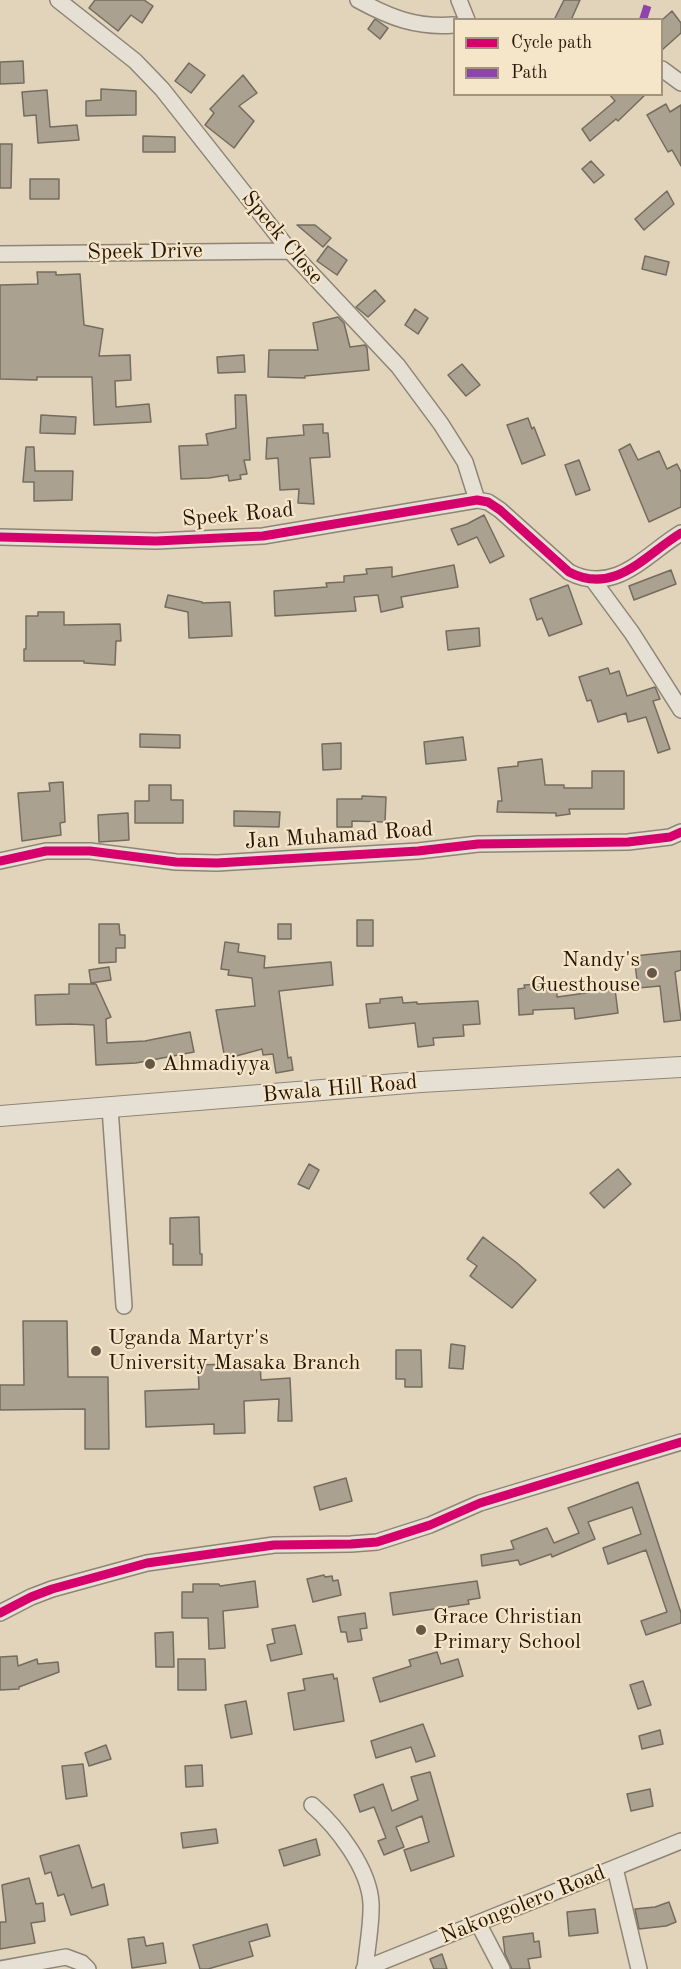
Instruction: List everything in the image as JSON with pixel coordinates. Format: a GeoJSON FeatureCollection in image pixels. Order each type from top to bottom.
{"type":"FeatureCollection","features":[{"type":"Feature","properties":{"kind":"street","name":"Speek Close"},"geometry":{"type":"LineString","coordinates":[[58,0],[135,61],[162,90],[290,250],[398,366],[420,394],[465,462],[477,500]]}},
{"type":"Feature","properties":{"kind":"street"},"geometry":{"type":"LineString","coordinates":[[358,0],[382,13],[417,24],[453,25]]}},
{"type":"Feature","properties":{"kind":"street"},"geometry":{"type":"LineString","coordinates":[[459,0],[466,18]]}},
{"type":"Feature","properties":{"kind":"street"},"geometry":{"type":"LineString","coordinates":[[663,70],[681,83]]}},
{"type":"Feature","properties":{"kind":"street","name":"Speek Drive"},"geometry":{"type":"LineString","coordinates":[[0,254],[290,250]]}},
{"type":"Feature","properties":{"kind":"street"},"geometry":{"type":"LineString","coordinates":[[477,500],[488,502],[500,510],[569,572],[578,577],[593,580],[631,570],[681,533]]}},
{"type":"Feature","properties":{"kind":"street","name":"Speek Road"},"geometry":{"type":"LineString","coordinates":[[0,537],[156,541],[263,536],[477,500]]}},
{"type":"Feature","properties":{"kind":"street"},"geometry":{"type":"LineString","coordinates":[[593,580],[632,633],[681,710]]}},
{"type":"Feature","properties":{"kind":"street","name":"Jan Muhamad Road"},"geometry":{"type":"LineString","coordinates":[[0,861],[46,851],[90,851],[176,862],[217,863],[418,851],[478,844],[628,842],[670,837],[681,832]]}},
{"type":"Feature","properties":{"kind":"street","name":"Bwala Hill Road"},"geometry":{"type":"LineString","coordinates":[[0,1116],[421,1082],[681,1067]]}},
{"type":"Feature","properties":{"kind":"street"},"geometry":{"type":"LineString","coordinates":[[110,1108],[124,1306]]}},
{"type":"Feature","properties":{"kind":"street"},"geometry":{"type":"LineString","coordinates":[[0,1613],[31,1596],[147,1563],[265,1546],[351,1544],[388,1539],[430,1525],[480,1503],[681,1442]]}},
{"type":"Feature","properties":{"kind":"street"},"geometry":{"type":"LineString","coordinates":[[312,1805],[329,1820],[351,1849],[368,1889],[371,1902],[364,1969]]}},
{"type":"Feature","properties":{"kind":"street","name":"Nakongolero Road"},"geometry":{"type":"LineString","coordinates":[[364,1969],[681,1841]]}},
{"type":"Feature","properties":{"kind":"street"},"geometry":{"type":"LineString","coordinates":[[615,1868],[639,1969]]}},
{"type":"Feature","properties":{"kind":"street"},"geometry":{"type":"LineString","coordinates":[[478,1923],[502,1969]]}},
{"type":"Feature","properties":{"kind":"street"},"geometry":{"type":"LineString","coordinates":[[0,1969],[66,1957],[82,1963],[88,1969]]}},
{"type":"Feature","properties":{"kind":"building"},"geometry":{"type":"Polygon","coordinates":[[[95,0],[144,0],[153,6],[142,23],[131,15],[118,31],[89,8],[95,0]]]}},
{"type":"Feature","properties":{"kind":"building"},"geometry":{"type":"Polygon","coordinates":[[[564,0],[580,0],[572,18],[555,18],[564,0]]]}},
{"type":"Feature","properties":{"kind":"building"},"geometry":{"type":"Polygon","coordinates":[[[672,11],[681,23],[681,33],[663,49],[663,19],[672,11]]]}},
{"type":"Feature","properties":{"kind":"building"},"geometry":{"type":"Polygon","coordinates":[[[375,19],[388,28],[380,39],[368,29],[375,19]]]}},
{"type":"Feature","properties":{"kind":"building"},"geometry":{"type":"Polygon","coordinates":[[[23,61],[24,83],[0,84],[0,62],[23,61]]]}},
{"type":"Feature","properties":{"kind":"building"},"geometry":{"type":"Polygon","coordinates":[[[189,63],[205,75],[191,93],[175,81],[189,63]]]}},
{"type":"Feature","properties":{"kind":"building"},"geometry":{"type":"Polygon","coordinates":[[[243,75],[257,93],[239,106],[254,121],[234,148],[205,125],[214,113],[210,109],[243,75]]]}},
{"type":"Feature","properties":{"kind":"building"},"geometry":{"type":"Polygon","coordinates":[[[101,89],[136,91],[136,115],[86,116],[86,101],[101,100],[101,89]]]}},
{"type":"Feature","properties":{"kind":"building"},"geometry":{"type":"Polygon","coordinates":[[[47,90],[50,127],[77,125],[79,140],[38,143],[36,115],[24,116],[22,92],[47,90]]]}},
{"type":"Feature","properties":{"kind":"building"},"geometry":{"type":"Polygon","coordinates":[[[611,96],[644,96],[618,121],[616,119],[590,141],[582,129],[615,101],[611,96]]]}},
{"type":"Feature","properties":{"kind":"building"},"geometry":{"type":"Polygon","coordinates":[[[666,104],[670,112],[681,105],[681,166],[672,150],[668,152],[647,115],[666,104]]]}},
{"type":"Feature","properties":{"kind":"building"},"geometry":{"type":"Polygon","coordinates":[[[143,136],[175,137],[175,152],[143,152],[143,136]]]}},
{"type":"Feature","properties":{"kind":"building"},"geometry":{"type":"Polygon","coordinates":[[[0,144],[12,144],[11,188],[0,188],[0,144]]]}},
{"type":"Feature","properties":{"kind":"building"},"geometry":{"type":"Polygon","coordinates":[[[591,161],[604,175],[594,183],[582,169],[591,161]]]}},
{"type":"Feature","properties":{"kind":"building"},"geometry":{"type":"Polygon","coordinates":[[[30,179],[59,179],[59,199],[30,199],[30,179]]]}},
{"type":"Feature","properties":{"kind":"building"},"geometry":{"type":"Polygon","coordinates":[[[667,191],[674,204],[644,230],[635,219],[667,191]]]}},
{"type":"Feature","properties":{"kind":"building"},"geometry":{"type":"Polygon","coordinates":[[[297,225],[315,225],[331,238],[323,247],[297,225]]]}},
{"type":"Feature","properties":{"kind":"building"},"geometry":{"type":"Polygon","coordinates":[[[328,246],[347,260],[337,275],[317,261],[328,246]]]}},
{"type":"Feature","properties":{"kind":"building"},"geometry":{"type":"Polygon","coordinates":[[[645,256],[669,262],[666,275],[642,269],[645,256]]]}},
{"type":"Feature","properties":{"kind":"building"},"geometry":{"type":"Polygon","coordinates":[[[37,272],[56,272],[56,275],[80,274],[84,325],[103,329],[99,356],[130,355],[131,380],[115,381],[116,407],[149,404],[151,422],[94,425],[92,377],[37,377],[37,380],[0,379],[0,285],[38,284],[37,272]]]}},
{"type":"Feature","properties":{"kind":"building"},"geometry":{"type":"Polygon","coordinates":[[[375,290],[385,301],[368,317],[356,307],[375,290]]]}},
{"type":"Feature","properties":{"kind":"building"},"geometry":{"type":"Polygon","coordinates":[[[415,309],[428,318],[418,334],[405,325],[415,309]]]}},
{"type":"Feature","properties":{"kind":"building"},"geometry":{"type":"Polygon","coordinates":[[[338,317],[344,323],[350,347],[365,345],[367,348],[369,370],[305,376],[305,378],[268,377],[269,350],[318,350],[313,323],[338,317]]]}},
{"type":"Feature","properties":{"kind":"building"},"geometry":{"type":"Polygon","coordinates":[[[244,355],[245,372],[218,373],[217,357],[244,355]]]}},
{"type":"Feature","properties":{"kind":"building"},"geometry":{"type":"Polygon","coordinates":[[[462,364],[480,385],[466,396],[448,375],[462,364]]]}},
{"type":"Feature","properties":{"kind":"building"},"geometry":{"type":"Polygon","coordinates":[[[235,395],[246,395],[250,460],[244,460],[247,474],[240,475],[241,479],[229,481],[228,475],[181,479],[179,446],[208,445],[206,434],[236,428],[235,395]]]}},
{"type":"Feature","properties":{"kind":"building"},"geometry":{"type":"Polygon","coordinates":[[[41,415],[76,417],[75,434],[40,433],[41,415]]]}},
{"type":"Feature","properties":{"kind":"building"},"geometry":{"type":"Polygon","coordinates":[[[528,418],[545,455],[522,464],[507,425],[528,418]]]}},
{"type":"Feature","properties":{"kind":"building"},"geometry":{"type":"Polygon","coordinates":[[[323,424],[323,433],[328,433],[330,457],[310,458],[314,504],[298,503],[299,489],[280,490],[278,458],[266,459],[267,438],[304,435],[303,425],[323,424]]]}},
{"type":"Feature","properties":{"kind":"building"},"geometry":{"type":"Polygon","coordinates":[[[630,444],[638,460],[659,451],[667,469],[677,464],[681,472],[681,507],[649,522],[619,450],[630,444]]]}},
{"type":"Feature","properties":{"kind":"building"},"geometry":{"type":"Polygon","coordinates":[[[26,447],[34,447],[35,471],[73,471],[72,500],[34,501],[34,482],[23,482],[26,447]]]}},
{"type":"Feature","properties":{"kind":"building"},"geometry":{"type":"Polygon","coordinates":[[[579,460],[590,490],[576,495],[565,465],[579,460]]]}},
{"type":"Feature","properties":{"kind":"building"},"geometry":{"type":"Polygon","coordinates":[[[484,515],[504,556],[490,563],[477,537],[458,545],[451,529],[484,515]]]}},
{"type":"Feature","properties":{"kind":"building"},"geometry":{"type":"Polygon","coordinates":[[[454,565],[458,587],[401,597],[403,607],[381,612],[378,595],[354,597],[356,611],[275,616],[274,591],[327,587],[326,583],[344,582],[344,576],[367,574],[366,569],[392,567],[392,577],[454,565]]]}},
{"type":"Feature","properties":{"kind":"building"},"geometry":{"type":"Polygon","coordinates":[[[671,570],[676,584],[634,600],[629,586],[671,570]]]}},
{"type":"Feature","properties":{"kind":"building"},"geometry":{"type":"Polygon","coordinates":[[[568,585],[582,624],[549,636],[542,618],[537,620],[530,599],[568,585]]]}},
{"type":"Feature","properties":{"kind":"building"},"geometry":{"type":"Polygon","coordinates":[[[168,595],[202,603],[230,602],[232,636],[189,638],[188,612],[165,607],[168,595]]]}},
{"type":"Feature","properties":{"kind":"building"},"geometry":{"type":"Polygon","coordinates":[[[38,612],[64,612],[64,625],[120,624],[121,641],[116,641],[115,665],[84,663],[84,661],[24,661],[26,616],[38,616],[38,612]]]}},
{"type":"Feature","properties":{"kind":"building"},"geometry":{"type":"Polygon","coordinates":[[[479,628],[480,646],[448,650],[446,631],[479,628]]]}},
{"type":"Feature","properties":{"kind":"building"},"geometry":{"type":"Polygon","coordinates":[[[608,668],[610,674],[619,671],[627,696],[655,687],[660,699],[653,701],[670,749],[658,753],[646,717],[628,722],[626,713],[598,722],[591,700],[587,701],[579,677],[608,668]]]}},
{"type":"Feature","properties":{"kind":"building"},"geometry":{"type":"Polygon","coordinates":[[[140,734],[180,735],[180,748],[140,747],[140,734]]]}},
{"type":"Feature","properties":{"kind":"building"},"geometry":{"type":"Polygon","coordinates":[[[463,737],[466,760],[426,764],[424,742],[463,737]]]}},
{"type":"Feature","properties":{"kind":"building"},"geometry":{"type":"Polygon","coordinates":[[[341,743],[341,769],[323,770],[322,744],[341,743]]]}},
{"type":"Feature","properties":{"kind":"building"},"geometry":{"type":"Polygon","coordinates":[[[542,759],[545,785],[564,785],[564,788],[592,788],[592,771],[624,771],[624,809],[569,809],[570,814],[556,816],[556,813],[497,812],[498,801],[502,801],[498,768],[518,766],[518,762],[542,759]]]}},
{"type":"Feature","properties":{"kind":"building"},"geometry":{"type":"Polygon","coordinates":[[[63,782],[65,822],[60,823],[61,835],[22,841],[18,793],[50,791],[49,783],[63,782]]]}},
{"type":"Feature","properties":{"kind":"building"},"geometry":{"type":"Polygon","coordinates":[[[149,785],[171,785],[171,800],[183,800],[183,823],[135,823],[135,801],[149,801],[149,785]]]}},
{"type":"Feature","properties":{"kind":"building"},"geometry":{"type":"Polygon","coordinates":[[[362,796],[386,797],[385,822],[352,821],[352,827],[337,827],[337,799],[362,799],[362,796]]]}},
{"type":"Feature","properties":{"kind":"building"},"geometry":{"type":"Polygon","coordinates":[[[234,811],[280,812],[279,827],[234,826],[234,811]]]}},
{"type":"Feature","properties":{"kind":"building"},"geometry":{"type":"Polygon","coordinates":[[[128,813],[129,840],[99,842],[98,815],[128,813]]]}},
{"type":"Feature","properties":{"kind":"building"},"geometry":{"type":"Polygon","coordinates":[[[357,920],[373,920],[373,946],[357,946],[357,920]]]}},
{"type":"Feature","properties":{"kind":"building"},"geometry":{"type":"Polygon","coordinates":[[[99,924],[119,924],[120,935],[125,935],[125,948],[116,948],[116,962],[99,963],[99,924]]]}},
{"type":"Feature","properties":{"kind":"building"},"geometry":{"type":"Polygon","coordinates":[[[278,924],[291,924],[291,939],[278,939],[278,924]]]}},
{"type":"Feature","properties":{"kind":"building"},"geometry":{"type":"Polygon","coordinates":[[[225,942],[239,944],[238,952],[265,956],[264,968],[331,962],[333,985],[279,991],[288,1058],[291,1057],[293,1070],[276,1073],[273,1054],[263,1055],[262,1049],[225,1059],[216,1010],[255,1006],[252,978],[228,975],[229,970],[221,969],[225,942]]]}},
{"type":"Feature","properties":{"kind":"building"},"geometry":{"type":"Polygon","coordinates":[[[681,951],[681,970],[675,972],[681,1020],[664,1022],[660,986],[638,988],[634,956],[681,951]]]}},
{"type":"Feature","properties":{"kind":"building"},"geometry":{"type":"Polygon","coordinates":[[[109,967],[111,980],[91,983],[89,970],[109,967]]]}},
{"type":"Feature","properties":{"kind":"building"},"geometry":{"type":"Polygon","coordinates":[[[69,984],[96,984],[111,1017],[106,1019],[107,1043],[145,1041],[190,1032],[194,1052],[136,1063],[96,1065],[94,1025],[36,1025],[35,995],[69,994],[69,984]]]}},
{"type":"Feature","properties":{"kind":"building"},"geometry":{"type":"Polygon","coordinates":[[[540,984],[540,989],[557,988],[557,997],[615,989],[618,1013],[575,1019],[574,1008],[533,1010],[533,1014],[519,1015],[518,989],[525,988],[524,985],[540,984]]]}},
{"type":"Feature","properties":{"kind":"building"},"geometry":{"type":"Polygon","coordinates":[[[402,997],[403,1003],[417,1002],[417,1004],[478,1001],[480,1024],[463,1025],[464,1036],[433,1038],[434,1045],[418,1047],[415,1023],[369,1028],[366,1004],[380,1003],[380,999],[402,997]]]}},
{"type":"Feature","properties":{"kind":"building"},"geometry":{"type":"Polygon","coordinates":[[[309,1164],[319,1170],[309,1189],[298,1184],[309,1164]]]}},
{"type":"Feature","properties":{"kind":"building"},"geometry":{"type":"Polygon","coordinates":[[[618,1169],[631,1184],[604,1208],[590,1193],[618,1169]]]}},
{"type":"Feature","properties":{"kind":"building"},"geometry":{"type":"Polygon","coordinates":[[[199,1217],[202,1265],[173,1265],[170,1218],[199,1217]]]}},
{"type":"Feature","properties":{"kind":"building"},"geometry":{"type":"Polygon","coordinates":[[[483,1237],[536,1280],[512,1308],[470,1276],[477,1266],[467,1259],[483,1237]]]}},
{"type":"Feature","properties":{"kind":"building"},"geometry":{"type":"Polygon","coordinates":[[[23,1321],[67,1321],[68,1377],[108,1377],[109,1449],[85,1449],[85,1409],[0,1410],[0,1385],[24,1385],[23,1321]]]}},
{"type":"Feature","properties":{"kind":"building"},"geometry":{"type":"Polygon","coordinates":[[[451,1344],[465,1346],[463,1369],[449,1368],[451,1344]]]}},
{"type":"Feature","properties":{"kind":"building"},"geometry":{"type":"Polygon","coordinates":[[[396,1350],[421,1350],[422,1387],[405,1387],[405,1379],[396,1379],[396,1350]]]}},
{"type":"Feature","properties":{"kind":"building"},"geometry":{"type":"Polygon","coordinates":[[[228,1364],[228,1366],[260,1364],[261,1380],[290,1378],[292,1421],[278,1421],[279,1399],[244,1401],[245,1433],[214,1434],[214,1424],[146,1427],[145,1391],[199,1389],[198,1365],[228,1364]]]}},
{"type":"Feature","properties":{"kind":"building"},"geometry":{"type":"Polygon","coordinates":[[[346,1478],[352,1501],[320,1510],[314,1487],[346,1478]]]}},
{"type":"Feature","properties":{"kind":"building"},"geometry":{"type":"Polygon","coordinates":[[[638,1482],[681,1613],[681,1623],[646,1635],[641,1621],[667,1612],[646,1550],[608,1564],[603,1548],[641,1534],[632,1507],[588,1522],[595,1539],[552,1557],[551,1554],[520,1565],[518,1560],[482,1566],[481,1555],[514,1549],[511,1541],[547,1528],[554,1543],[579,1533],[568,1508],[638,1482]]]}},
{"type":"Feature","properties":{"kind":"building"},"geometry":{"type":"Polygon","coordinates":[[[324,1575],[325,1577],[332,1576],[333,1581],[338,1580],[341,1595],[313,1602],[307,1579],[324,1575]]]}},
{"type":"Feature","properties":{"kind":"building"},"geometry":{"type":"Polygon","coordinates":[[[255,1581],[258,1607],[223,1611],[225,1648],[209,1649],[208,1618],[182,1618],[182,1592],[193,1592],[193,1584],[219,1584],[220,1586],[255,1581]]]}},
{"type":"Feature","properties":{"kind":"building"},"geometry":{"type":"Polygon","coordinates":[[[477,1581],[480,1598],[468,1600],[469,1604],[393,1615],[390,1593],[477,1581]]]}},
{"type":"Feature","properties":{"kind":"building"},"geometry":{"type":"Polygon","coordinates":[[[365,1613],[367,1628],[360,1629],[362,1640],[348,1642],[346,1632],[341,1632],[338,1617],[365,1613]]]}},
{"type":"Feature","properties":{"kind":"building"},"geometry":{"type":"Polygon","coordinates":[[[295,1625],[302,1654],[271,1661],[267,1645],[275,1643],[272,1629],[295,1625]]]}},
{"type":"Feature","properties":{"kind":"building"},"geometry":{"type":"Polygon","coordinates":[[[173,1632],[174,1667],[156,1667],[155,1633],[173,1632]]]}},
{"type":"Feature","properties":{"kind":"building"},"geometry":{"type":"Polygon","coordinates":[[[437,1652],[441,1664],[458,1659],[463,1676],[380,1702],[373,1678],[411,1666],[409,1660],[437,1652]]]}},
{"type":"Feature","properties":{"kind":"building"},"geometry":{"type":"Polygon","coordinates":[[[17,1656],[18,1666],[37,1659],[38,1664],[58,1662],[59,1672],[19,1687],[19,1689],[0,1690],[0,1657],[17,1656]]]}},
{"type":"Feature","properties":{"kind":"building"},"geometry":{"type":"Polygon","coordinates":[[[178,1659],[205,1659],[206,1690],[178,1690],[178,1659]]]}},
{"type":"Feature","properties":{"kind":"building"},"geometry":{"type":"Polygon","coordinates":[[[333,1674],[334,1679],[337,1678],[344,1721],[294,1730],[288,1693],[305,1690],[303,1679],[333,1674]]]}},
{"type":"Feature","properties":{"kind":"building"},"geometry":{"type":"Polygon","coordinates":[[[643,1681],[651,1705],[638,1709],[630,1685],[643,1681]]]}},
{"type":"Feature","properties":{"kind":"building"},"geometry":{"type":"Polygon","coordinates":[[[246,1701],[252,1734],[231,1738],[225,1705],[246,1701]]]}},
{"type":"Feature","properties":{"kind":"building"},"geometry":{"type":"Polygon","coordinates":[[[423,1724],[435,1756],[416,1762],[411,1747],[376,1758],[371,1741],[423,1724]]]}},
{"type":"Feature","properties":{"kind":"building"},"geometry":{"type":"Polygon","coordinates":[[[660,1730],[663,1744],[642,1749],[639,1736],[660,1730]]]}},
{"type":"Feature","properties":{"kind":"building"},"geometry":{"type":"Polygon","coordinates":[[[106,1745],[111,1759],[89,1766],[85,1753],[106,1745]]]}},
{"type":"Feature","properties":{"kind":"building"},"geometry":{"type":"Polygon","coordinates":[[[83,1764],[87,1796],[66,1799],[62,1766],[83,1764]]]}},
{"type":"Feature","properties":{"kind":"building"},"geometry":{"type":"Polygon","coordinates":[[[202,1765],[203,1786],[186,1787],[185,1766],[202,1765]]]}},
{"type":"Feature","properties":{"kind":"building"},"geometry":{"type":"Polygon","coordinates":[[[430,1772],[454,1856],[411,1871],[404,1850],[429,1842],[422,1816],[396,1827],[404,1847],[384,1855],[378,1841],[386,1838],[374,1807],[360,1812],[354,1795],[383,1784],[392,1811],[418,1800],[411,1777],[430,1772]]]}},
{"type":"Feature","properties":{"kind":"building"},"geometry":{"type":"Polygon","coordinates":[[[650,1789],[653,1806],[631,1811],[627,1794],[650,1789]]]}},
{"type":"Feature","properties":{"kind":"building"},"geometry":{"type":"Polygon","coordinates":[[[216,1829],[218,1843],[183,1848],[181,1833],[216,1829]]]}},
{"type":"Feature","properties":{"kind":"building"},"geometry":{"type":"Polygon","coordinates":[[[316,1839],[320,1855],[284,1866],[279,1850],[316,1839]]]}},
{"type":"Feature","properties":{"kind":"building"},"geometry":{"type":"Polygon","coordinates":[[[79,1845],[92,1888],[104,1884],[108,1905],[71,1915],[64,1894],[58,1896],[51,1872],[45,1874],[40,1856],[79,1845]]]}},
{"type":"Feature","properties":{"kind":"building"},"geometry":{"type":"Polygon","coordinates":[[[29,1878],[36,1904],[43,1903],[45,1921],[31,1923],[35,1943],[0,1949],[0,1922],[6,1922],[2,1885],[29,1878]]]}},
{"type":"Feature","properties":{"kind":"building"},"geometry":{"type":"Polygon","coordinates":[[[669,1902],[676,1922],[666,1926],[639,1929],[635,1909],[655,1907],[669,1902]]]}},
{"type":"Feature","properties":{"kind":"building"},"geometry":{"type":"Polygon","coordinates":[[[595,1909],[598,1933],[569,1936],[567,1912],[595,1909]]]}},
{"type":"Feature","properties":{"kind":"building"},"geometry":{"type":"Polygon","coordinates":[[[267,1924],[270,1936],[249,1942],[253,1956],[208,1969],[200,1969],[193,1945],[267,1924]]]}},
{"type":"Feature","properties":{"kind":"building"},"geometry":{"type":"Polygon","coordinates":[[[533,1933],[534,1942],[539,1941],[541,1957],[528,1959],[530,1969],[512,1969],[505,1954],[503,1937],[533,1933]]]}},
{"type":"Feature","properties":{"kind":"building"},"geometry":{"type":"Polygon","coordinates":[[[144,1937],[146,1946],[163,1943],[166,1963],[132,1968],[128,1939],[144,1937]]]}},
{"type":"Feature","properties":{"kind":"building"},"geometry":{"type":"Polygon","coordinates":[[[442,1954],[447,1969],[434,1969],[430,1959],[442,1954]]]}},
{"type":"Feature","properties":{"kind":"marked path"},"geometry":{"type":"LineString","coordinates":[[644,18],[647,0]]}},
{"type":"Feature","properties":{"kind":"cycle path"},"geometry":{"type":"LineString","coordinates":[[0,537],[156,541],[263,536],[477,500],[488,502],[500,510],[569,572],[586,578],[601,579],[615,576],[629,569],[681,533]]}},
{"type":"Feature","properties":{"kind":"cycle path"},"geometry":{"type":"LineString","coordinates":[[0,861],[46,851],[90,851],[176,862],[217,863],[418,851],[478,844],[628,842],[670,837],[681,832]]}},
{"type":"Feature","properties":{"kind":"cycle path"},"geometry":{"type":"LineString","coordinates":[[0,1613],[52,1589],[147,1563],[274,1545],[377,1542],[430,1525],[480,1503],[681,1442]]}},
{"type":"Feature","properties":{"kind":"place","name":"Nandy's Guesthouse"},"geometry":{"type":"Point","coordinates":[652,973]}},
{"type":"Feature","properties":{"kind":"place","name":"Ahmadiyya"},"geometry":{"type":"Point","coordinates":[150,1064]}},
{"type":"Feature","properties":{"kind":"place","name":"Uganda Martyr's University Masaka Branch"},"geometry":{"type":"Point","coordinates":[96,1351]}},
{"type":"Feature","properties":{"kind":"place","name":"Grace Christian Primary School"},"geometry":{"type":"Point","coordinates":[421,1630]}}]}
